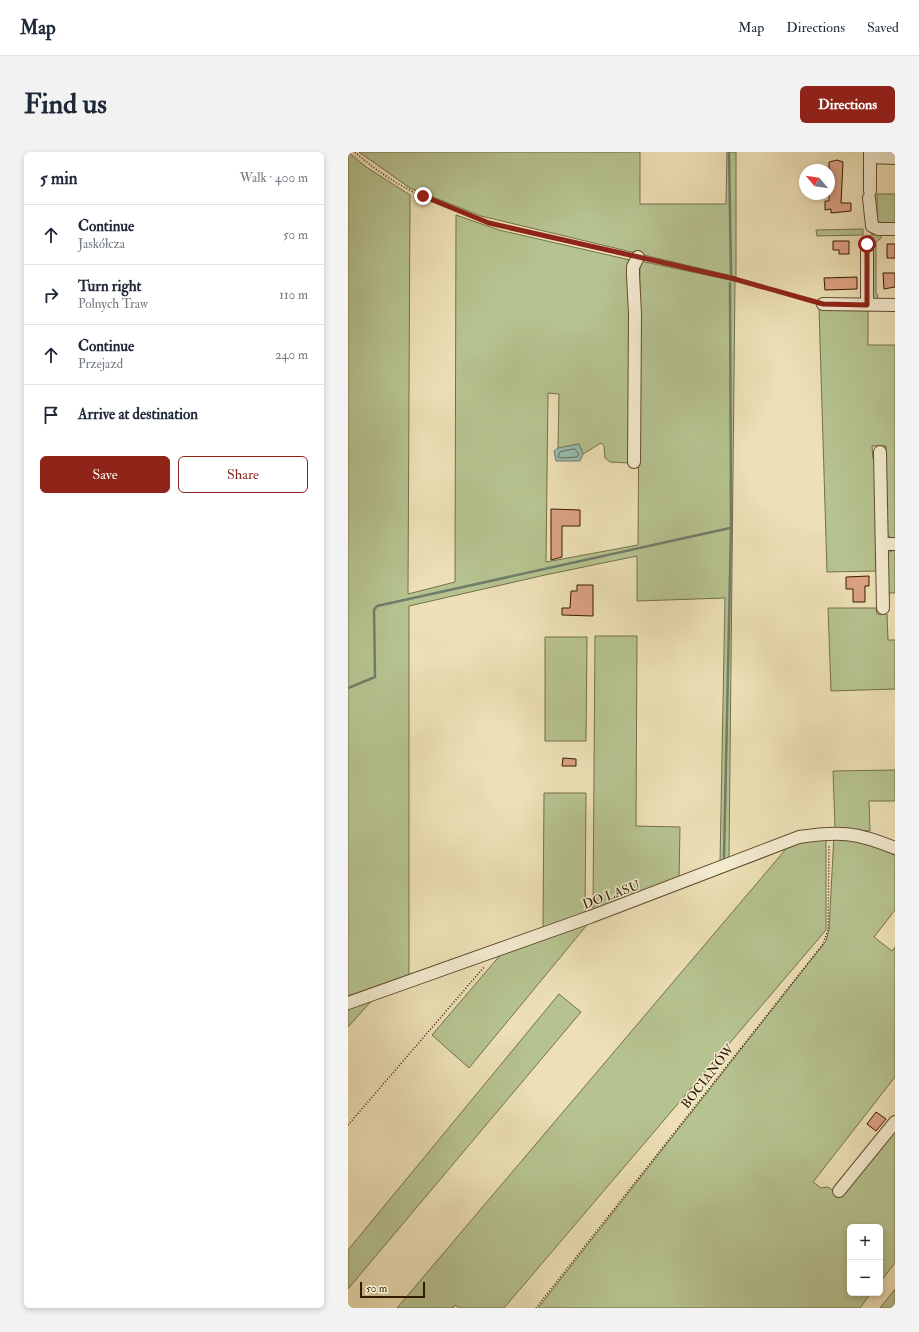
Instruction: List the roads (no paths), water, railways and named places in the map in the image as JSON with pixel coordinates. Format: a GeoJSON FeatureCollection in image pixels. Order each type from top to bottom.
{"type":"FeatureCollection","features":[{"type":"Feature","properties":{"kind":"street"},"geometry":{"type":"LineString","coordinates":[[895,158],[870,155],[869,194],[871,224],[878,229],[895,229]]}},
{"type":"Feature","properties":{"kind":"street"},"geometry":{"type":"LineString","coordinates":[[867,244],[867,305]]}},
{"type":"Feature","properties":{"kind":"street"},"geometry":{"type":"LineString","coordinates":[[634,462],[635,314],[633,267],[638,257]]}},
{"type":"Feature","properties":{"kind":"street"},"geometry":{"type":"LineString","coordinates":[[823,304],[895,305]]}},
{"type":"Feature","properties":{"kind":"street"},"geometry":{"type":"LineString","coordinates":[[880,452],[883,608]]}},
{"type":"Feature","properties":{"kind":"street"},"geometry":{"type":"LineString","coordinates":[[882,544],[895,544]]}},
{"type":"Feature","properties":{"kind":"street","name":"DO LASU"},"geometry":{"type":"LineString","coordinates":[[348,1003],[652,894],[768,847],[799,837],[829,832],[852,834],[890,846]]}},
{"type":"Feature","properties":{"kind":"street"},"geometry":{"type":"LineString","coordinates":[[840,1191],[895,1122]]}},
{"type":"Feature","properties":{"kind":"water"},"geometry":{"type":"Polygon","coordinates":[[[579,444],[583,454],[580,461],[556,461],[554,451],[558,448],[579,444]]]}},
{"type":"Feature","properties":{"kind":"waterway"},"geometry":{"type":"LineString","coordinates":[[729,152],[731,275]]}},
{"type":"Feature","properties":{"kind":"waterway"},"geometry":{"type":"LineString","coordinates":[[724,858],[731,528],[730,283]]}},
{"type":"Feature","properties":{"kind":"waterway"},"geometry":{"type":"LineString","coordinates":[[348,688],[375,677],[374,610],[377,606],[730,528]]}}]}
